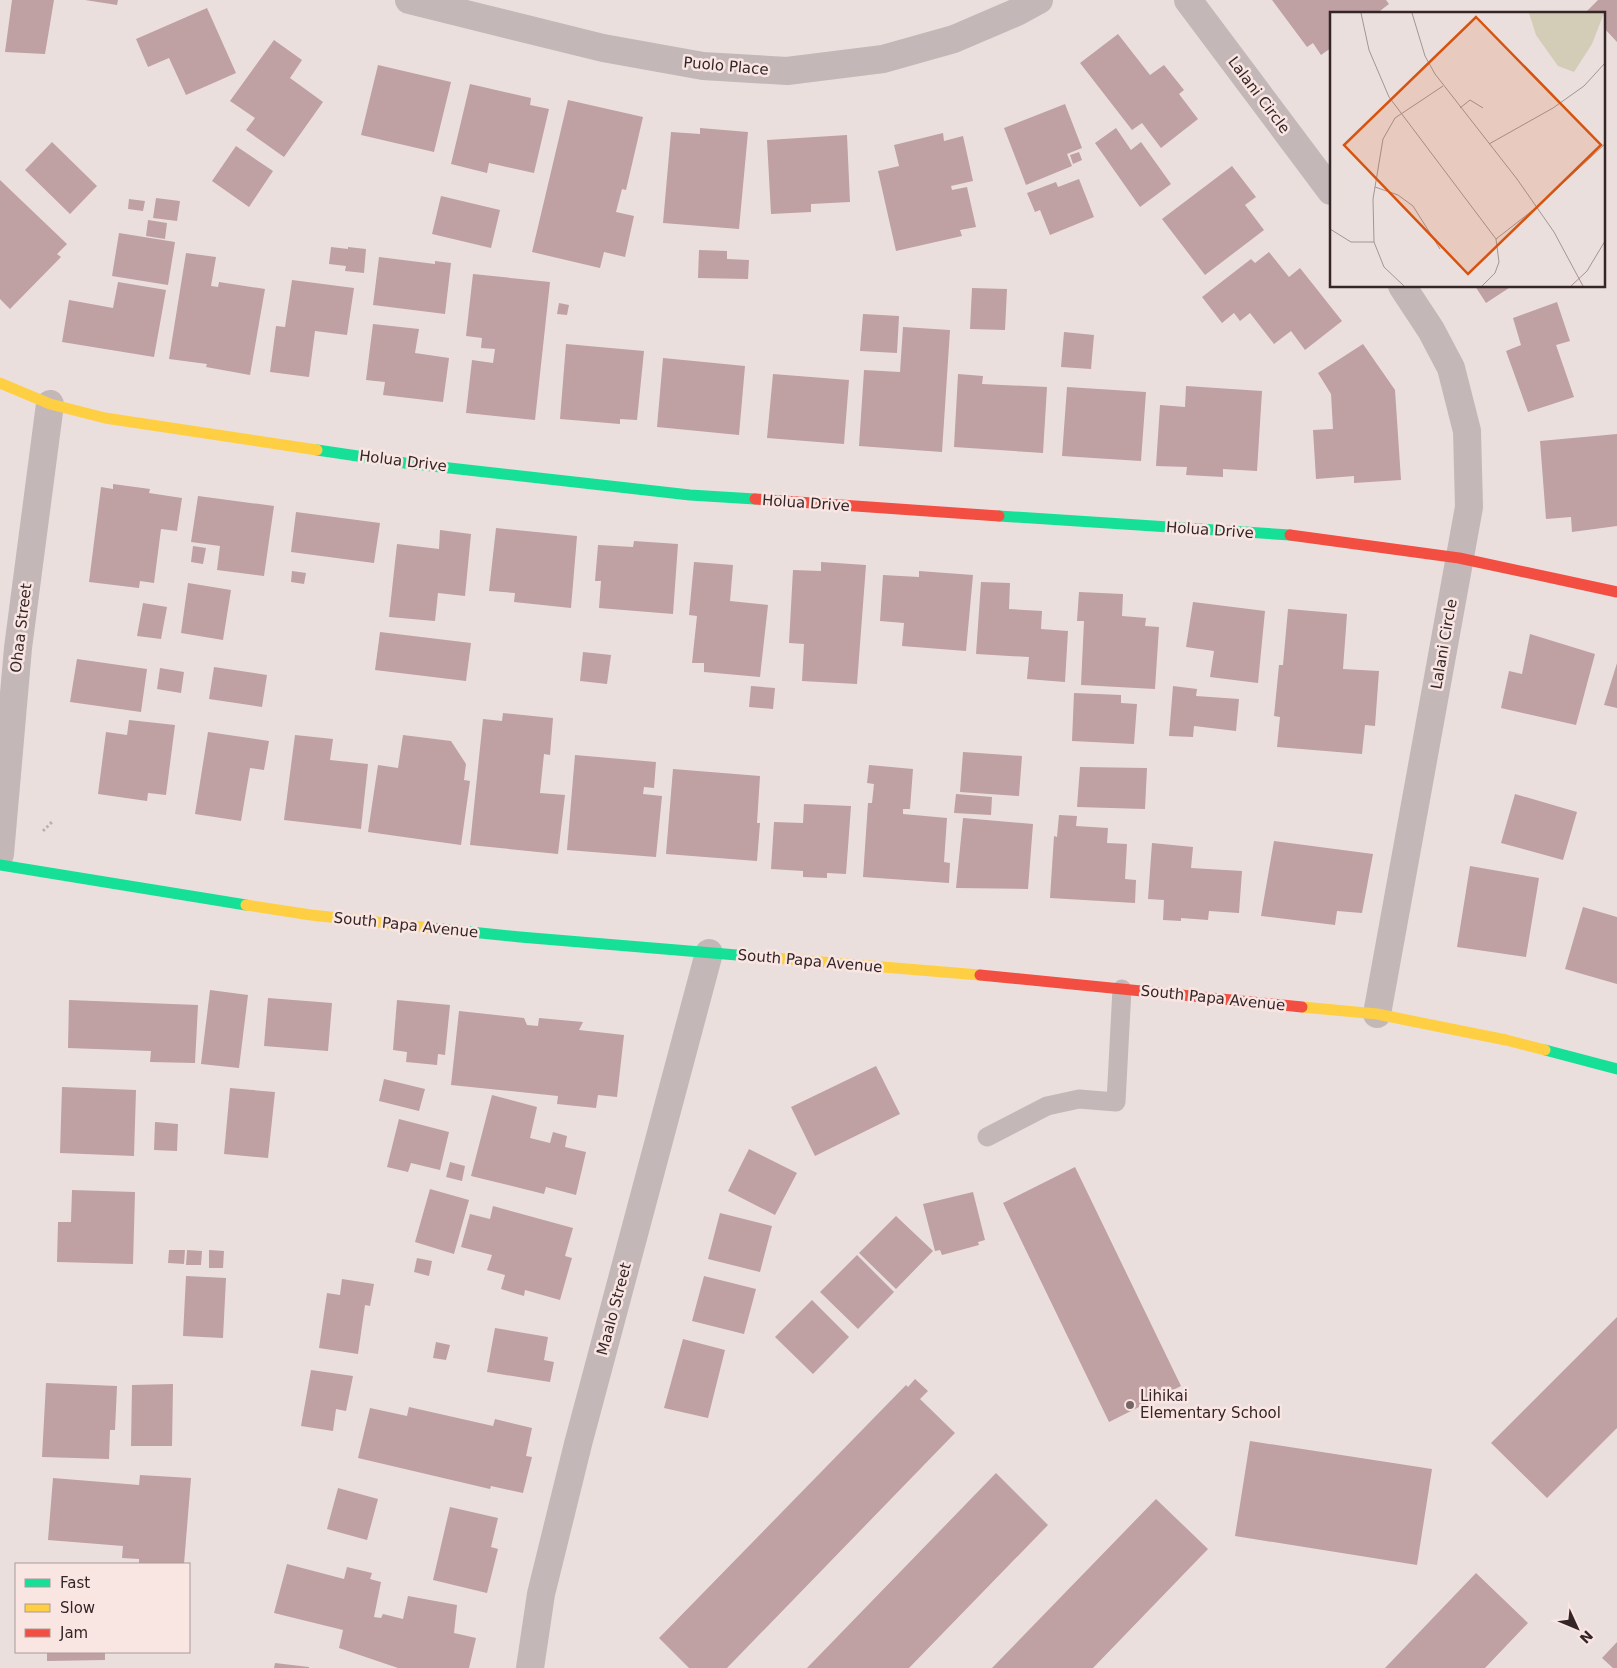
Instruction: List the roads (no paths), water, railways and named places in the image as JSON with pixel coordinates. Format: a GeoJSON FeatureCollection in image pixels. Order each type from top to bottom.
{"type":"FeatureCollection","features":[{"type":"Feature","properties":{"kind":"street","name":"Puolo Place"},"geometry":{"type":"LineString","coordinates":[[409,0],[604,48],[703,66],[787,71],[883,59],[954,39],[1017,12],[1038,0]]}},
{"type":"Feature","properties":{"kind":"street","name":"Lalani Circle"},"geometry":{"type":"LineString","coordinates":[[1188,0],[1330,190]]}},
{"type":"Feature","properties":{"kind":"street","name":"Lalani Circle"},"geometry":{"type":"LineString","coordinates":[[1378,1014],[1469,508],[1467,431],[1451,368],[1432,330],[1403,288]]}},
{"type":"Feature","properties":{"kind":"street","name":"Holua Drive"},"geometry":{"type":"LineString","coordinates":[[0,383],[50,404],[104,418],[395,461],[690,495],[1303,536],[1460,558],[1617,592]]}},
{"type":"Feature","properties":{"kind":"street","name":"Ohaa Street"},"geometry":{"type":"LineString","coordinates":[[0,854],[18,648],[50,404]]}},
{"type":"Feature","properties":{"kind":"street","name":"South Papa Avenue"},"geometry":{"type":"LineString","coordinates":[[0,865],[311,915],[520,937],[1122,988],[1378,1014],[1506,1040],[1617,1069]]}},
{"type":"Feature","properties":{"kind":"street","name":"Maalo Street"},"geometry":{"type":"LineString","coordinates":[[530,1668],[541,1594],[578,1444],[708,953]]}},
{"type":"Feature","properties":{"kind":"lane"},"geometry":{"type":"LineString","coordinates":[[987,1137],[1047,1106],[1079,1099],[1116,1102],[1122,988]]}},
{"type":"Feature","properties":{"kind":"place","name":"Lihikai Elementary School"},"geometry":{"type":"Point","coordinates":[1130,1405]}}]}
